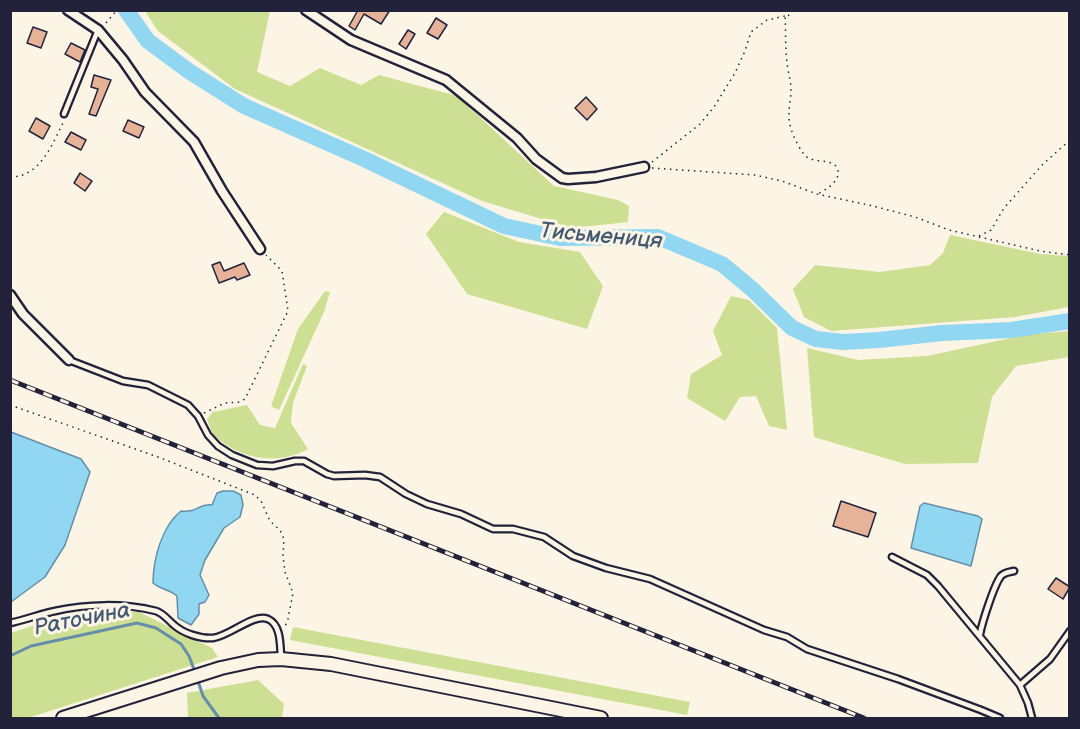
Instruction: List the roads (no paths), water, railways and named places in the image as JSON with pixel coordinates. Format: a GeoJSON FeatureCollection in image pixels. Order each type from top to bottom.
{"type":"FeatureCollection","features":[{"type":"Feature","properties":{"kind":"main road"},"geometry":{"type":"LineString","coordinates":[[63,718],[221,668],[258,660],[281,659],[331,664],[601,718]]}},
{"type":"Feature","properties":{"kind":"street"},"geometry":{"type":"LineString","coordinates":[[69,10],[98,30],[145,92],[194,142],[222,191],[260,249]]}},
{"type":"Feature","properties":{"kind":"street"},"geometry":{"type":"LineString","coordinates":[[306,10],[351,40],[446,80],[517,138],[536,159],[562,178],[596,177],[644,167]]}},
{"type":"Feature","properties":{"kind":"street"},"geometry":{"type":"LineString","coordinates":[[10,295],[23,314],[69,360]]}},
{"type":"Feature","properties":{"kind":"lane"},"geometry":{"type":"LineString","coordinates":[[64,114],[98,30]]}},
{"type":"Feature","properties":{"kind":"lane"},"geometry":{"type":"LineString","coordinates":[[69,360],[123,381],[148,385],[188,405],[218,446],[232,455],[257,465],[273,466],[304,461],[334,476],[380,477],[427,504],[461,514],[493,529],[513,529],[544,537],[573,556],[606,568],[650,579],[764,630],[787,636],[807,649],[940,694],[1000,718]]}},
{"type":"Feature","properties":{"kind":"lane"},"geometry":{"type":"LineString","coordinates":[[892,557],[927,575],[980,634],[1020,685],[1029,703],[1032,718]]}},
{"type":"Feature","properties":{"kind":"lane"},"geometry":{"type":"LineString","coordinates":[[980,634],[981,625],[999,580],[1006,573],[1014,572]]}},
{"type":"Feature","properties":{"kind":"lane"},"geometry":{"type":"LineString","coordinates":[[10,623],[53,611],[85,606],[134,608],[159,612],[175,627],[192,635],[212,638],[235,630],[249,621],[264,618],[272,621],[280,634],[281,659]]}},
{"type":"Feature","properties":{"kind":"lane"},"geometry":{"type":"LineString","coordinates":[[1020,685],[1050,659],[1070,631]]}},
{"type":"Feature","properties":{"kind":"water"},"geometry":{"type":"Polygon","coordinates":[[[11,432],[81,459],[90,472],[65,545],[45,577],[11,602],[11,432]]]}},
{"type":"Feature","properties":{"kind":"water"},"geometry":{"type":"Polygon","coordinates":[[[233,491],[241,495],[243,505],[240,517],[224,528],[205,560],[200,575],[209,595],[205,602],[199,604],[199,614],[191,625],[178,618],[177,596],[153,583],[157,554],[164,534],[174,517],[181,511],[191,511],[204,505],[212,505],[217,493],[233,491]]]}},
{"type":"Feature","properties":{"kind":"water"},"geometry":{"type":"Polygon","coordinates":[[[924,503],[978,516],[982,519],[971,566],[911,548],[920,506],[924,503]]]}},
{"type":"Feature","properties":{"kind":"waterway","name":"Тисьмениця"},"geometry":{"type":"LineString","coordinates":[[126,10],[148,41],[190,72],[244,106],[364,159],[504,226],[560,238],[658,237],[722,264],[792,328],[816,339],[843,342],[879,340],[942,333],[1011,330],[1070,321]]}},
{"type":"Feature","properties":{"kind":"waterway","name":"Раточина"},"geometry":{"type":"LineString","coordinates":[[10,656],[31,646],[137,623],[156,628],[181,644],[195,672]]}},
{"type":"Feature","properties":{"kind":"waterway","name":"Раточина"},"geometry":{"type":"LineString","coordinates":[[197,678],[203,696],[219,718]]}},
{"type":"Feature","properties":{"kind":"railway"},"geometry":{"type":"LineString","coordinates":[[10,380],[864,718]]}}]}
